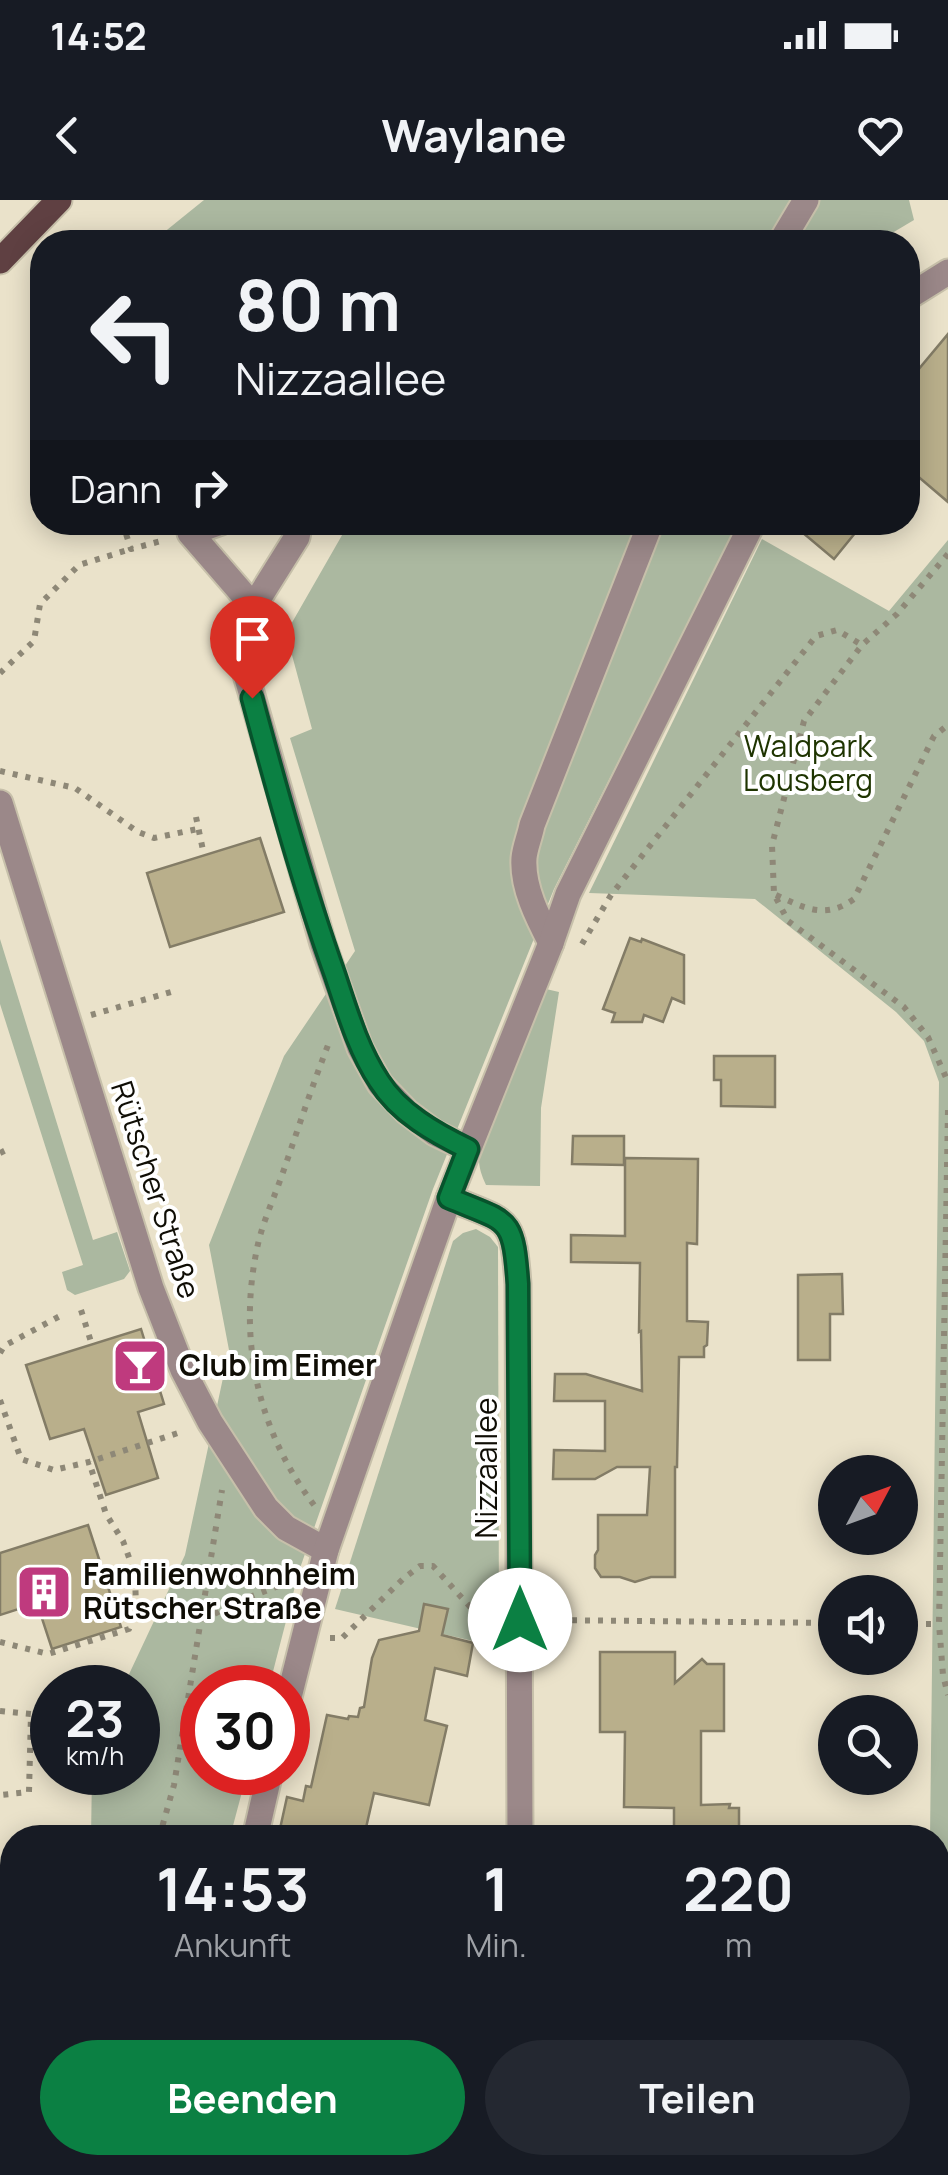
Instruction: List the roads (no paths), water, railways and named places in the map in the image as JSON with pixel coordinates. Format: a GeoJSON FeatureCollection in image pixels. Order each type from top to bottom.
{"type":"FeatureCollection","features":[{"type":"Feature","properties":{"kind":"main road"},"geometry":{"type":"LineString","coordinates":[[30,230],[60,200]]}},
{"type":"Feature","properties":{"kind":"main road"},"geometry":{"type":"LineString","coordinates":[[0,261],[30,230]]}},
{"type":"Feature","properties":{"kind":"street"},"geometry":{"type":"LineString","coordinates":[[788,230],[806,200]]}},
{"type":"Feature","properties":{"kind":"street"},"geometry":{"type":"LineString","coordinates":[[920,290],[948,272]]}},
{"type":"Feature","properties":{"kind":"street"},"geometry":{"type":"LineString","coordinates":[[192,535],[254,607]]}},
{"type":"Feature","properties":{"kind":"street"},"geometry":{"type":"LineString","coordinates":[[297,535],[235,636],[282,806],[360,1048],[380,1084],[407,1112],[435,1134],[468,1149]]}},
{"type":"Feature","properties":{"kind":"street"},"geometry":{"type":"LineString","coordinates":[[551,944],[530,893],[524,859],[532,826],[647,535]]}},
{"type":"Feature","properties":{"kind":"street"},"geometry":{"type":"LineString","coordinates":[[296,1665],[330,1540],[449,1198],[568,894],[748,535]]}},
{"type":"Feature","properties":{"kind":"street","name":"Rütscher Straße"},"geometry":{"type":"LineString","coordinates":[[0,804],[151,1288],[183,1370],[210,1422],[266,1508],[286,1528],[330,1540]]}},
{"type":"Feature","properties":{"kind":"street","name":"Nizzaallee"},"geometry":{"type":"LineString","coordinates":[[449,1198],[499,1218],[510,1230],[515,1245],[520,1825]]}},
{"type":"Feature","properties":{"kind":"street"},"geometry":{"type":"LineString","coordinates":[[257,1825],[264,1795]]}},
{"type":"Feature","properties":{"kind":"place","name":"Club im Eimer"},"geometry":{"type":"Point","coordinates":[140,1366]}},
{"type":"Feature","properties":{"kind":"place","name":"Familienwohnheim Rütscher Straße"},"geometry":{"type":"Point","coordinates":[44,1592]}},
{"type":"Feature","properties":{"kind":"park label","name":"Waldpark Lousberg"},"geometry":{"type":"Point","coordinates":[808,764]}}]}
